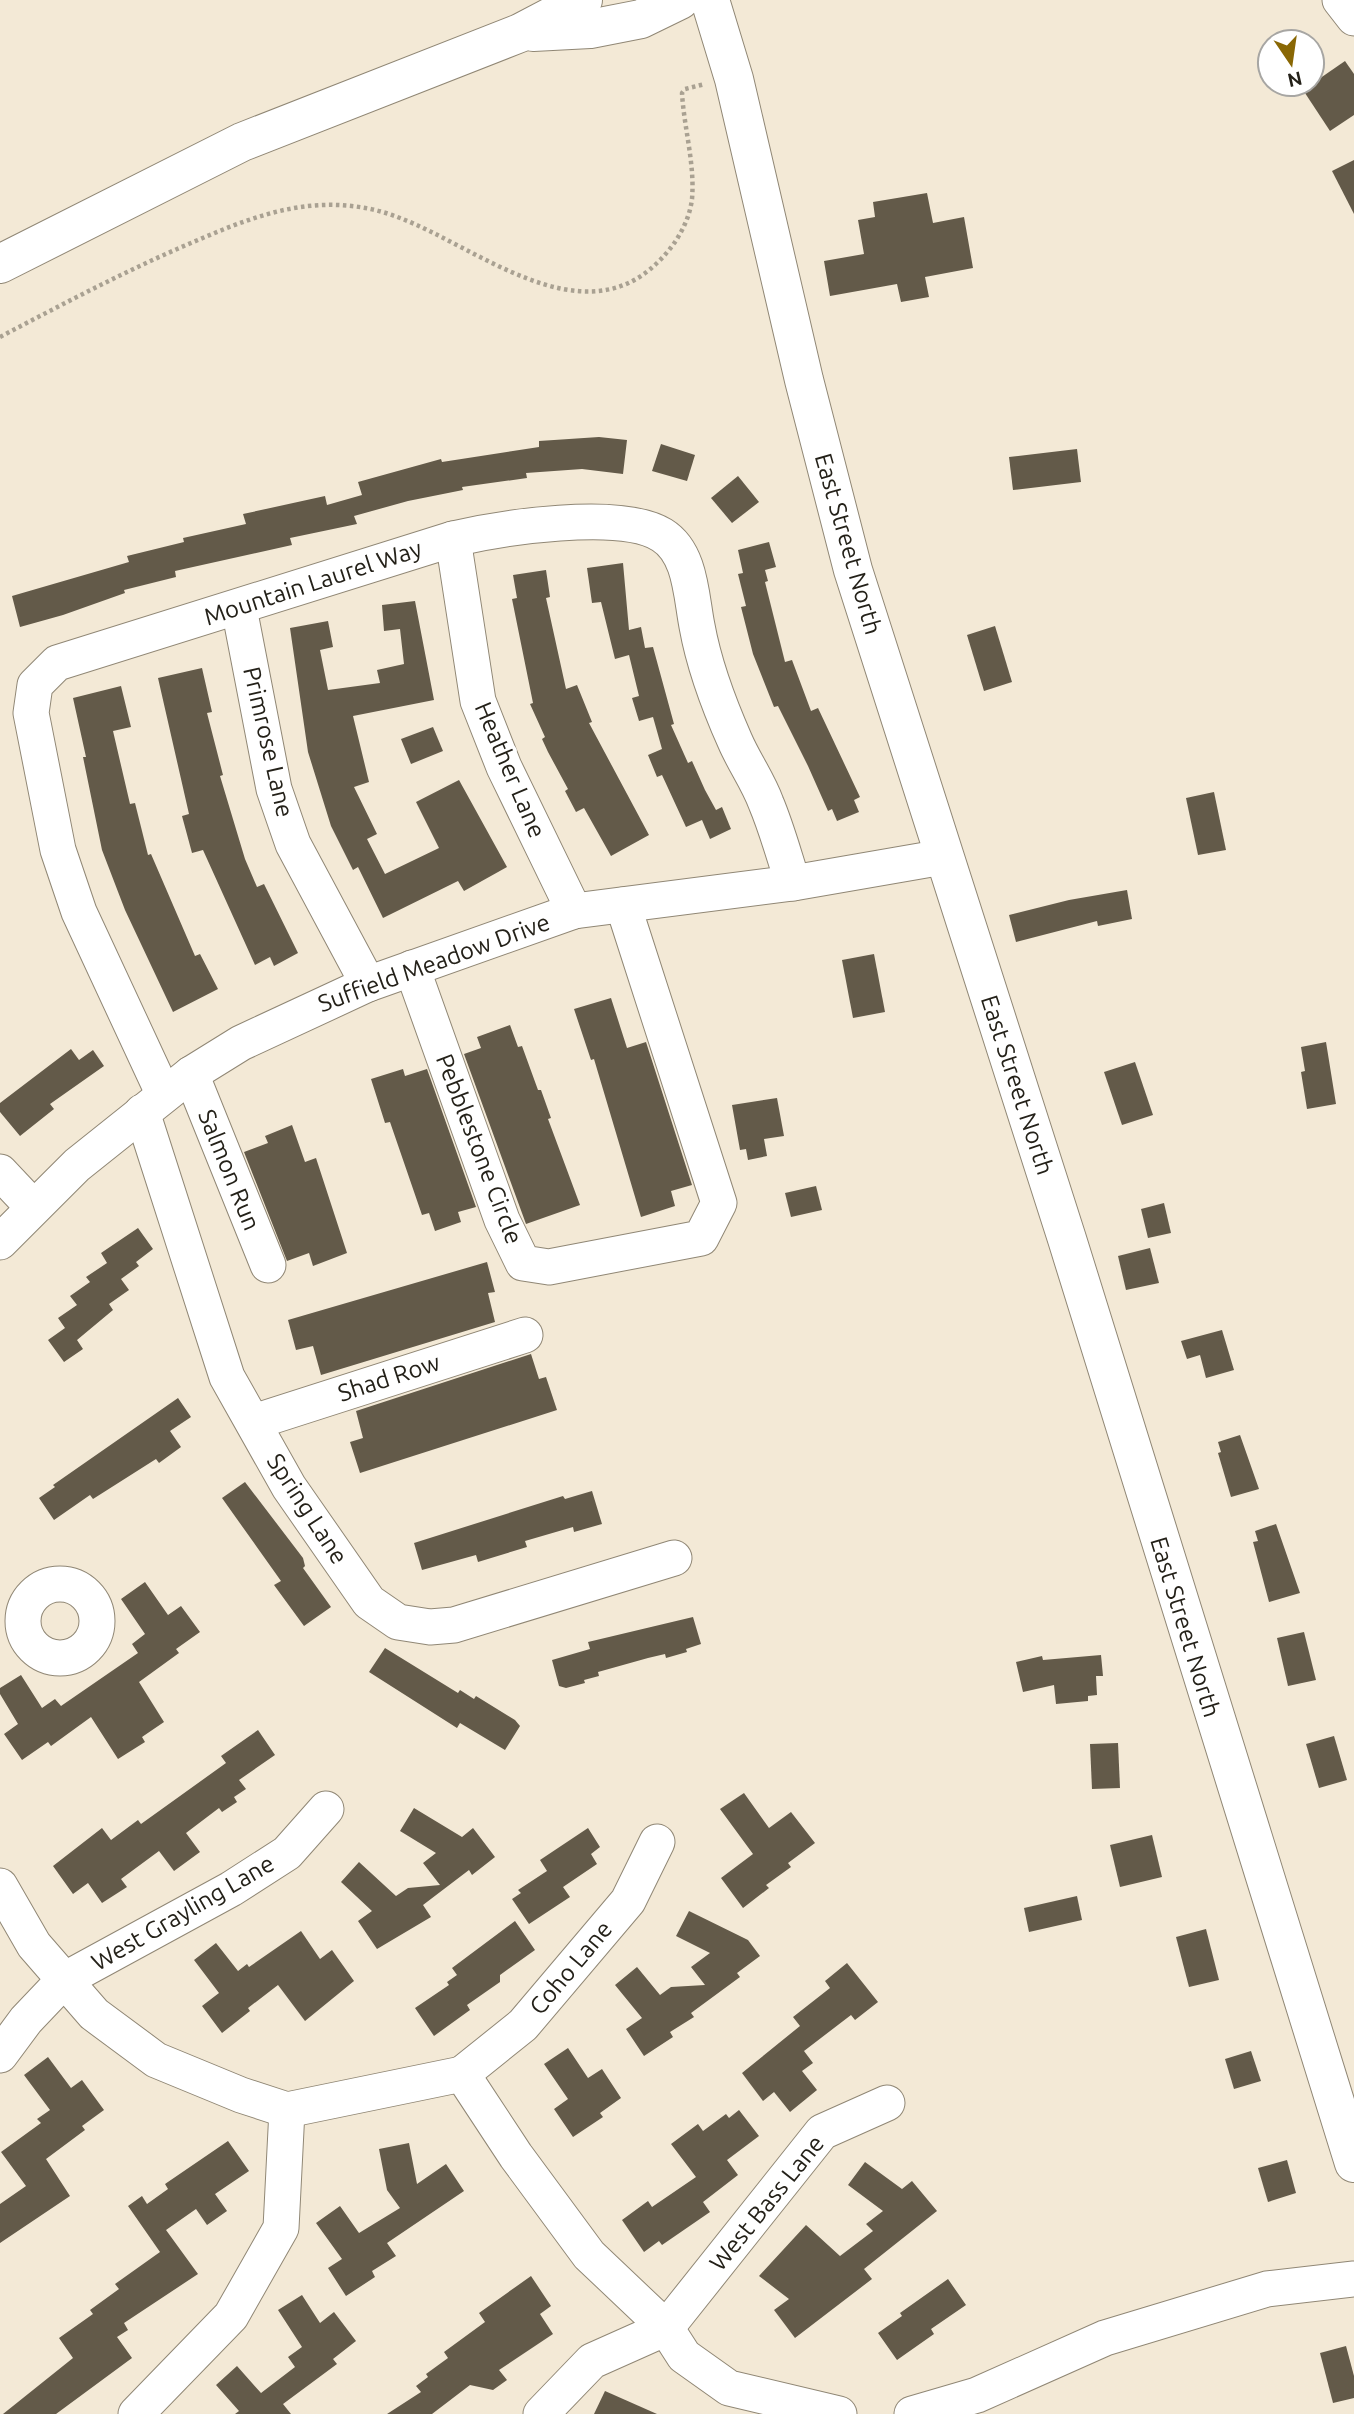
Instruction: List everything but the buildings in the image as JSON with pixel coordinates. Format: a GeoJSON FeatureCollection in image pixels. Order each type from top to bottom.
{"type":"FeatureCollection","features":[{"type":"Feature","properties":{"kind":"main road"},"geometry":{"type":"LineString","coordinates":[[0,264],[130,196],[242,142],[520,33],[583,0]]}},
{"type":"Feature","properties":{"kind":"main road"},"geometry":{"type":"LineString","coordinates":[[520,33],[590,29],[641,19],[680,0]]}},
{"type":"Feature","properties":{"kind":"main road","name":"East Street North"},"geometry":{"type":"LineString","coordinates":[[710,0],[734,79],[804,380],[853,570],[1067,1239],[1354,2163]]}},
{"type":"Feature","properties":{"kind":"street"},"geometry":{"type":"LineString","coordinates":[[1340,0],[1354,18]]}},
{"type":"Feature","properties":{"kind":"street","name":"Mountain Laurel Way"},"geometry":{"type":"LineString","coordinates":[[153,1104],[58,850],[32,713],[35,685],[57,663],[453,539],[511,526],[636,526],[662,535],[677,549],[686,568],[709,676],[735,742],[766,802],[793,883]]}},
{"type":"Feature","properties":{"kind":"street","name":"Heather Lane"},"geometry":{"type":"LineString","coordinates":[[453,539],[478,701],[504,767],[574,911]]}},
{"type":"Feature","properties":{"kind":"street","name":"Primrose Lane"},"geometry":{"type":"LineString","coordinates":[[239,608],[274,789],[293,844],[368,984]]}},
{"type":"Feature","properties":{"kind":"street","name":"Suffield Meadow Drive"},"geometry":{"type":"LineString","coordinates":[[0,1242],[77,1165],[191,1074],[241,1043],[312,1007],[368,984],[574,911],[793,883],[943,857]]}},
{"type":"Feature","properties":{"kind":"street","name":"Pebblestone Circle"},"geometry":{"type":"LineString","coordinates":[[412,968],[502,1220],[523,1263],[549,1267],[701,1238],[719,1203],[624,905]]}},
{"type":"Feature","properties":{"kind":"street","name":"Salmon Run"},"geometry":{"type":"LineString","coordinates":[[191,1074],[268,1265]]}},
{"type":"Feature","properties":{"kind":"street","name":"Spring Lane"},"geometry":{"type":"LineString","coordinates":[[153,1104],[212,1338],[227,1377],[289,1487],[369,1602],[398,1622],[430,1627],[454,1625],[674,1558]]}},
{"type":"Feature","properties":{"kind":"street"},"geometry":{"type":"LineString","coordinates":[[0,1172],[33,1207]]}},
{"type":"Feature","properties":{"kind":"street","name":"Shad Row"},"geometry":{"type":"LineString","coordinates":[[254,1422],[525,1335]]}},
{"type":"Feature","properties":{"kind":"street","name":"West Grayling Lane"},"geometry":{"type":"LineString","coordinates":[[0,2055],[26,2020],[64,1980],[231,1889],[287,1853],[326,1809]]}},
{"type":"Feature","properties":{"kind":"street","name":"Coho Lane"},"geometry":{"type":"LineString","coordinates":[[462,2074],[523,2025],[628,1901],[657,1842]]}},
{"type":"Feature","properties":{"kind":"street"},"geometry":{"type":"LineString","coordinates":[[0,1886],[34,1945],[94,2014],[156,2060],[241,2095],[288,2110],[462,2074],[516,2155],[589,2255],[666,2328],[684,2356],[729,2388],[839,2414]]}},
{"type":"Feature","properties":{"kind":"street","name":"West Bass Lane"},"geometry":{"type":"LineString","coordinates":[[666,2328],[822,2132],[887,2103]]}},
{"type":"Feature","properties":{"kind":"street"},"geometry":{"type":"LineString","coordinates":[[136,2414],[230,2316],[281,2228],[288,2110]]}},
{"type":"Feature","properties":{"kind":"street"},"geometry":{"type":"LineString","coordinates":[[912,2414],[977,2395],[1105,2338],[1180,2315],[1267,2289],[1354,2279]]}},
{"type":"Feature","properties":{"kind":"street"},"geometry":{"type":"LineString","coordinates":[[541,2414],[592,2361],[666,2328]]}},
{"type":"Feature","properties":{"kind":"path"},"geometry":{"type":"LineString","coordinates":[[0,337],[130,270],[226,228],[270,212],[308,206],[357,206],[399,218],[553,288],[589,292],[618,287],[646,272],[665,255],[679,236],[689,213],[692,182],[683,90],[734,79]]}}]}
